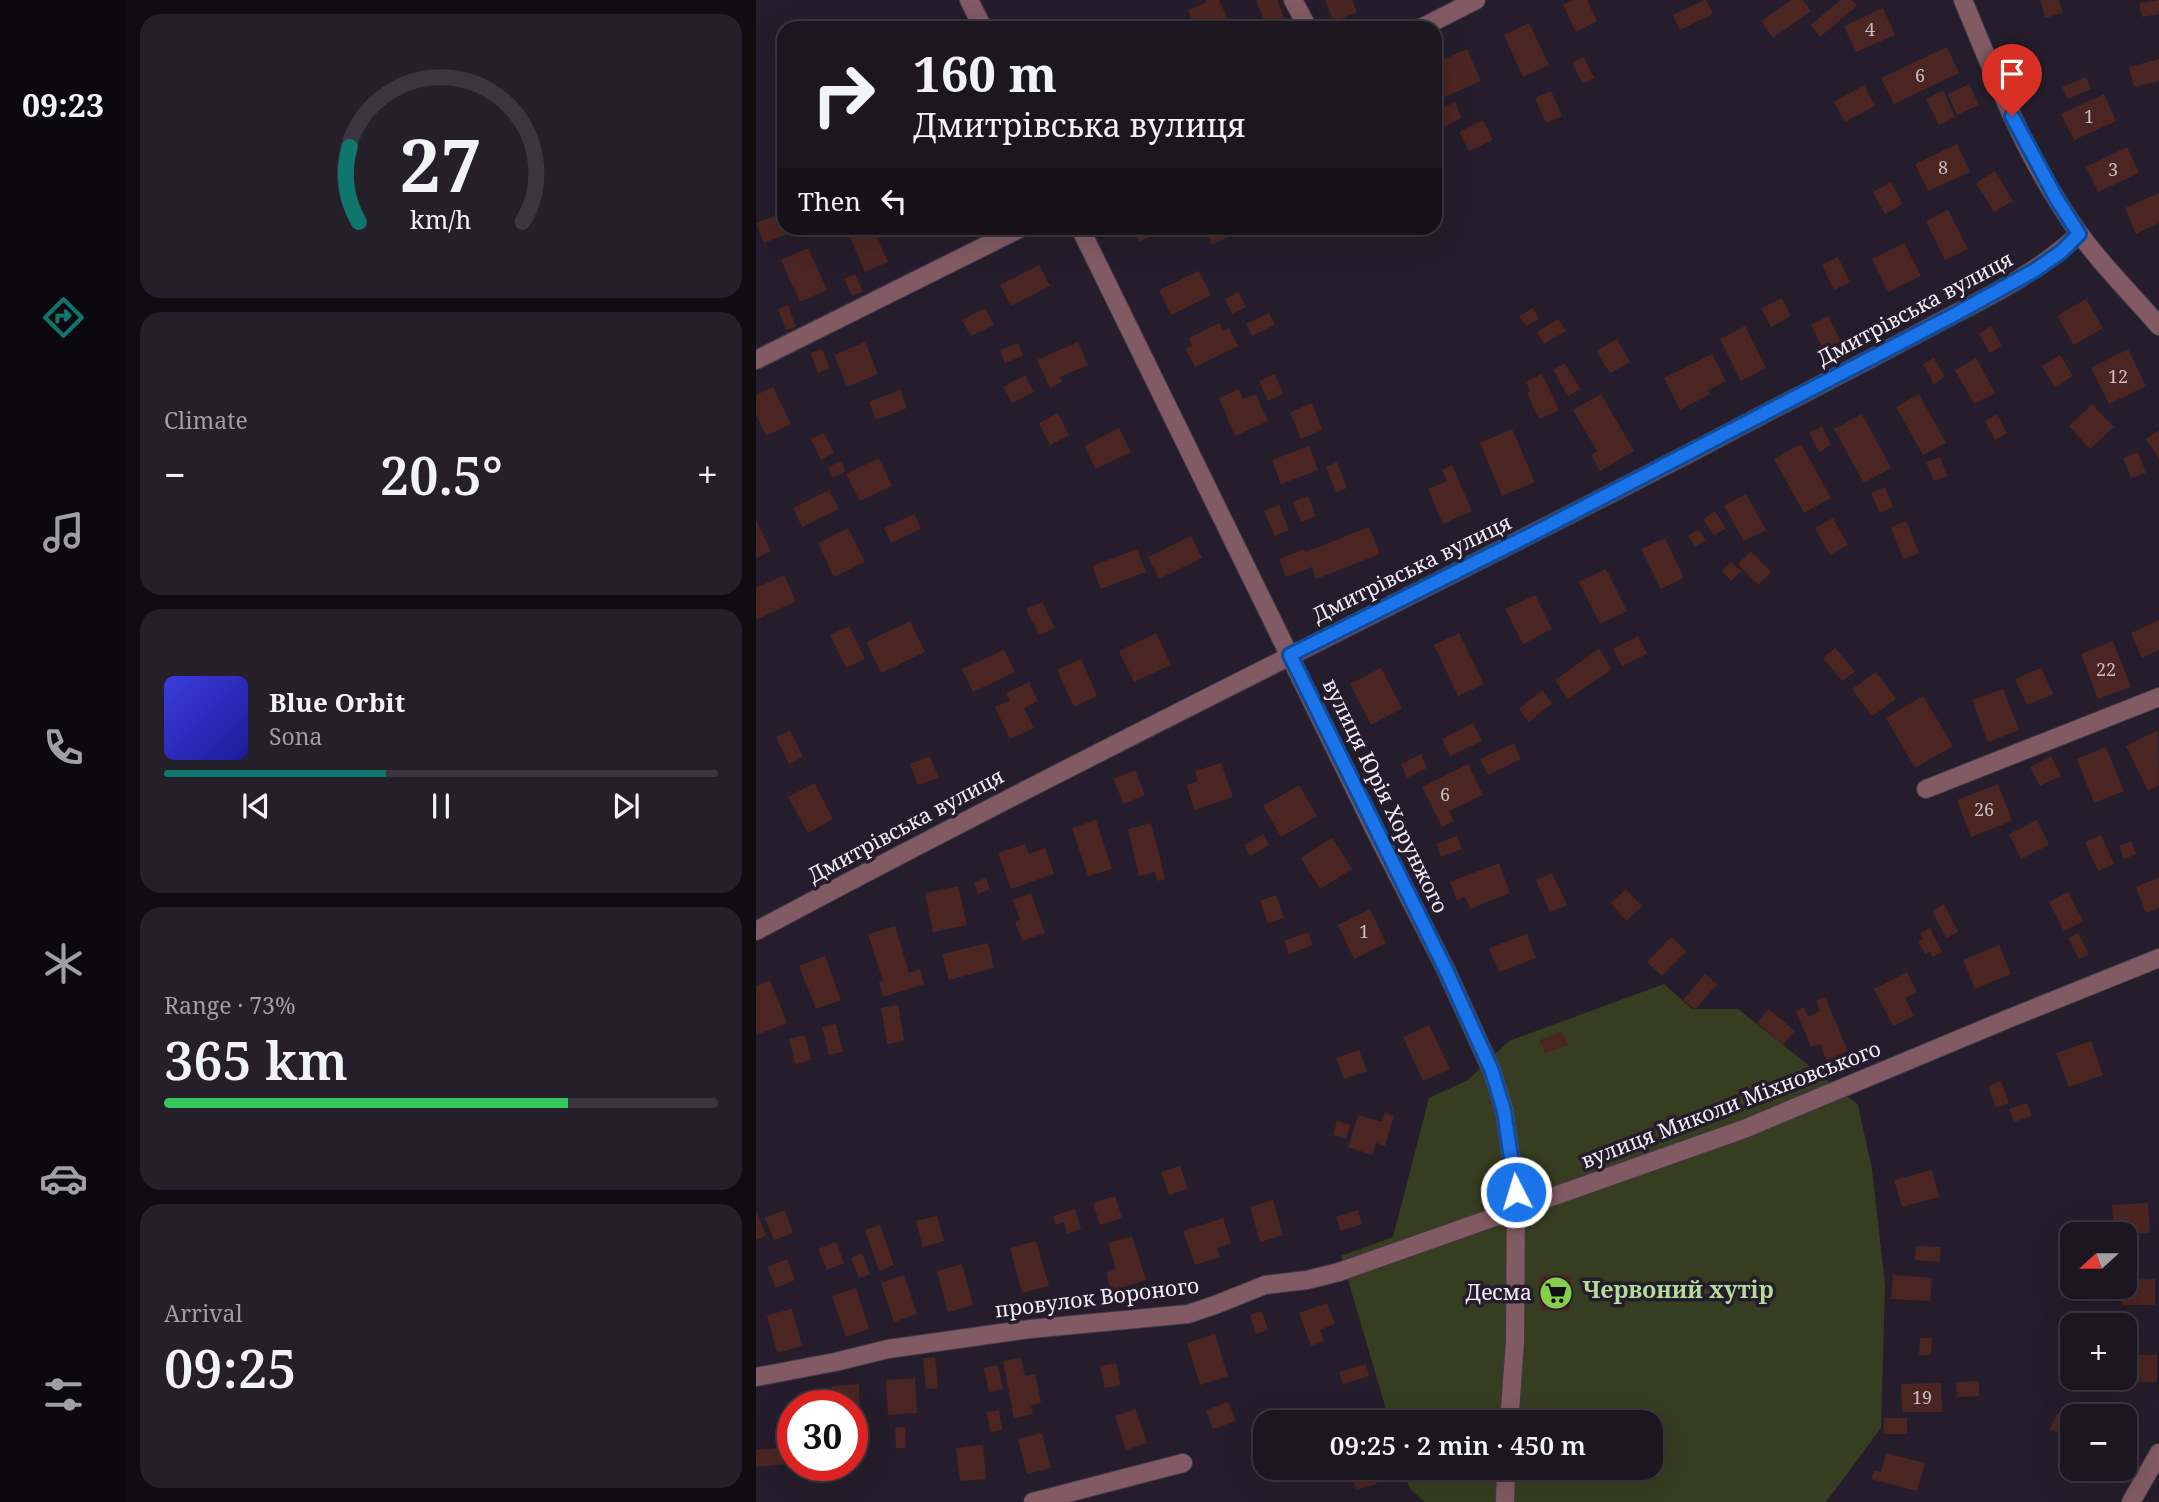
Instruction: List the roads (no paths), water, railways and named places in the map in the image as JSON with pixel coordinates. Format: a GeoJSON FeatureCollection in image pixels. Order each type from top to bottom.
{"type":"FeatureCollection","features":[{"type":"Feature","properties":{"kind":"street"},"geometry":{"type":"LineString","coordinates":[[969,0],[980,21]]}},
{"type":"Feature","properties":{"kind":"street"},"geometry":{"type":"LineString","coordinates":[[1293,0],[1304,21]]}},
{"type":"Feature","properties":{"kind":"street"},"geometry":{"type":"LineString","coordinates":[[1435,21],[1476,0]]}},
{"type":"Feature","properties":{"kind":"street"},"geometry":{"type":"LineString","coordinates":[[1963,0],[2024,141],[2056,198],[2079,234],[2159,326]]}},
{"type":"Feature","properties":{"kind":"street","name":"Дмитрівська вулиця"},"geometry":{"type":"LineString","coordinates":[[756,931],[1040,781],[1502,550],[1920,333],[2035,270],[2061,252],[2079,234]]}},
{"type":"Feature","properties":{"kind":"street"},"geometry":{"type":"LineString","coordinates":[[756,360],[1007,235]]}},
{"type":"Feature","properties":{"kind":"street","name":"вулиця Юрія Хорунжого"},"geometry":{"type":"LineString","coordinates":[[1083,235],[1446,970],[1492,1071],[1502,1098],[1509,1137],[1515,1173],[1516,1209]]}},
{"type":"Feature","properties":{"kind":"street"},"geometry":{"type":"LineString","coordinates":[[1926,789],[2159,697]]}},
{"type":"Feature","properties":{"kind":"street","name":"вулиця Миколи Міхновського"},"geometry":{"type":"LineString","coordinates":[[1516,1209],[1744,1129],[2159,958]]}},
{"type":"Feature","properties":{"kind":"street"},"geometry":{"type":"LineString","coordinates":[[1510,1410],[1515,1342],[1516,1209]]}},
{"type":"Feature","properties":{"kind":"street","name":"провулок Вороного"},"geometry":{"type":"LineString","coordinates":[[756,1377],[888,1349],[1030,1329],[1188,1314],[1265,1285],[1307,1280],[1339,1272],[1516,1209]]}},
{"type":"Feature","properties":{"kind":"street"},"geometry":{"type":"LineString","coordinates":[[2131,1502],[2159,1453]]}},
{"type":"Feature","properties":{"kind":"street"},"geometry":{"type":"LineString","coordinates":[[1033,1502],[1184,1463]]}},
{"type":"Feature","properties":{"kind":"street"},"geometry":{"type":"LineString","coordinates":[[1505,1502],[1506,1480]]}},
{"type":"Feature","properties":{"kind":"place","name":"Десма"},"geometry":{"type":"Point","coordinates":[1556,1293]}},
{"type":"Feature","properties":{"kind":"district","name":"Червоний хутір"},"geometry":{"type":"Point","coordinates":[1678,1290]}}]}
